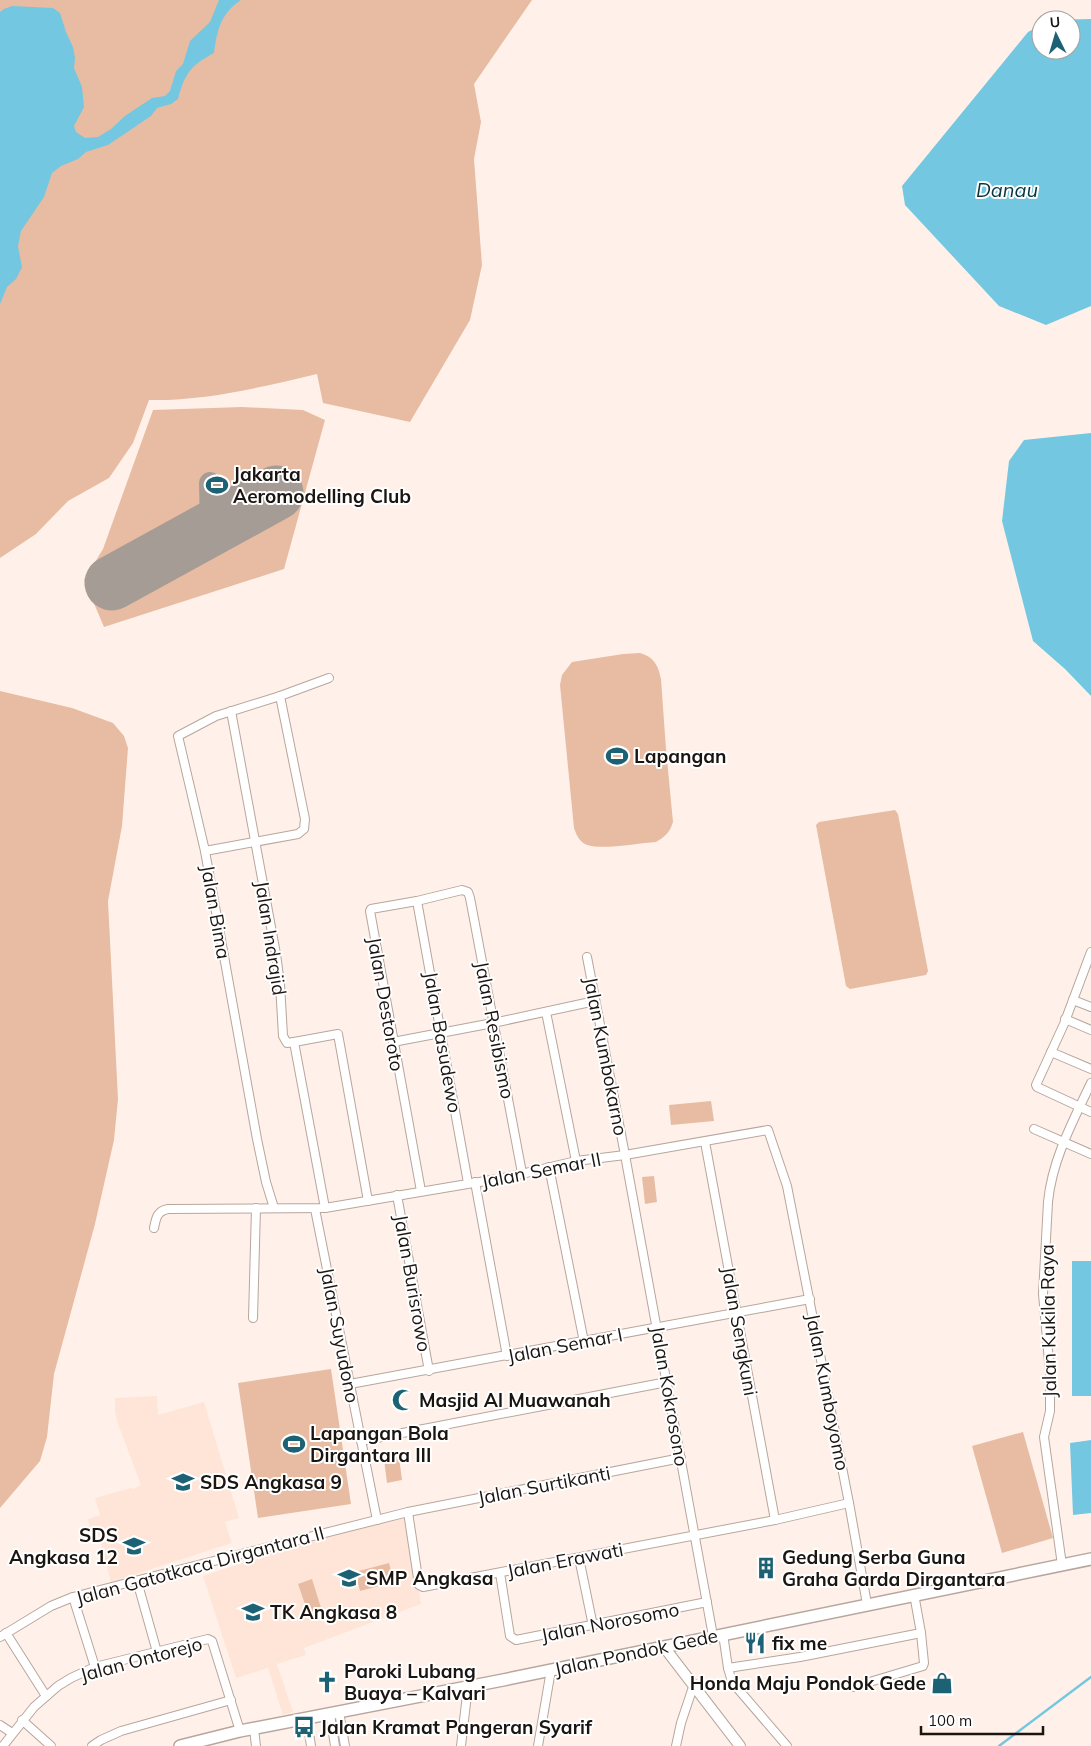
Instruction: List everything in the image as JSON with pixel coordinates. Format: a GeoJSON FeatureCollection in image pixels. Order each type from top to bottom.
{"type":"FeatureCollection","features":[{"type":"Feature","properties":{"kind":"main road","name":"Jalan Pondok Gede"},"geometry":{"type":"LineString","coordinates":[[187,1745],[254,1729],[468,1686],[669,1649],[718,1635],[1091,1559]]}},
{"type":"Feature","properties":{"kind":"main road"},"geometry":{"type":"LineString","coordinates":[[669,1649],[693,1687],[740,1746]]}},
{"type":"Feature","properties":{"kind":"street","name":"Jalan Bima"},"geometry":{"type":"LineString","coordinates":[[274,1208],[266,1182],[257,1139],[205,851],[178,736],[216,716],[329,678]]}},
{"type":"Feature","properties":{"kind":"street"},"geometry":{"type":"LineString","coordinates":[[205,851],[298,834],[304,829],[305,819],[280,696]]}},
{"type":"Feature","properties":{"kind":"street"},"geometry":{"type":"LineString","coordinates":[[231,711],[256,841]]}},
{"type":"Feature","properties":{"kind":"street","name":"Jalan Indrajid"},"geometry":{"type":"LineString","coordinates":[[256,841],[276,954],[283,1036],[287,1043],[294,1042],[325,1208]]}},
{"type":"Feature","properties":{"kind":"street","name":"Jalan Destoroto"},"geometry":{"type":"LineString","coordinates":[[421,1191],[370,911],[371,909],[418,901],[462,890]]}},
{"type":"Feature","properties":{"kind":"street","name":"Jalan Resibismo"},"geometry":{"type":"LineString","coordinates":[[462,890],[468,892],[470,898],[522,1173]]}},
{"type":"Feature","properties":{"kind":"street","name":"Jalan Basudewo"},"geometry":{"type":"LineString","coordinates":[[418,901],[441,1033],[507,1356]]}},
{"type":"Feature","properties":{"kind":"street"},"geometry":{"type":"LineString","coordinates":[[1091,952],[1088,967],[1037,1083],[1037,1088],[1091,1112]]}},
{"type":"Feature","properties":{"kind":"street","name":"Jalan Kumbokarno"},"geometry":{"type":"LineString","coordinates":[[587,957],[625,1155]]}},
{"type":"Feature","properties":{"kind":"street"},"geometry":{"type":"LineString","coordinates":[[1073,1000],[1091,1007]]}},
{"type":"Feature","properties":{"kind":"street"},"geometry":{"type":"LineString","coordinates":[[393,1042],[595,1001]]}},
{"type":"Feature","properties":{"kind":"street"},"geometry":{"type":"LineString","coordinates":[[546,1012],[576,1161]]}},
{"type":"Feature","properties":{"kind":"street"},"geometry":{"type":"LineString","coordinates":[[1065,1019],[1091,1030]]}},
{"type":"Feature","properties":{"kind":"street"},"geometry":{"type":"LineString","coordinates":[[294,1042],[338,1034],[368,1201]]}},
{"type":"Feature","properties":{"kind":"street"},"geometry":{"type":"LineString","coordinates":[[1051,1052],[1091,1069]]}},
{"type":"Feature","properties":{"kind":"street","name":"Jalan Kukila Raya"},"geometry":{"type":"LineString","coordinates":[[1062,1565],[1044,1437],[1049,1417],[1050,1373],[1043,1294],[1048,1192],[1057,1159],[1091,1083]]}},
{"type":"Feature","properties":{"kind":"street"},"geometry":{"type":"LineString","coordinates":[[1034,1128],[1091,1154]]}},
{"type":"Feature","properties":{"kind":"street","name":"Jalan Semar II"},"geometry":{"type":"LineString","coordinates":[[315,1209],[472,1183],[576,1161],[625,1155],[768,1130]]}},
{"type":"Feature","properties":{"kind":"street","name":"Jalan Kumboyomo"},"geometry":{"type":"LineString","coordinates":[[768,1130],[787,1186],[867,1604]]}},
{"type":"Feature","properties":{"kind":"street","name":"Jalan Sengkuni"},"geometry":{"type":"LineString","coordinates":[[705,1142],[775,1520]]}},
{"type":"Feature","properties":{"kind":"street","name":"Jalan Kokrosono"},"geometry":{"type":"LineString","coordinates":[[625,1155],[707,1602],[732,1682],[787,1746]]}},
{"type":"Feature","properties":{"kind":"street"},"geometry":{"type":"LineString","coordinates":[[549,1167],[584,1342]]}},
{"type":"Feature","properties":{"kind":"street","name":"Jalan Burisrowo"},"geometry":{"type":"LineString","coordinates":[[397,1196],[429,1371]]}},
{"type":"Feature","properties":{"kind":"street"},"geometry":{"type":"LineString","coordinates":[[253,1318],[256,1208]]}},
{"type":"Feature","properties":{"kind":"street"},"geometry":{"type":"LineString","coordinates":[[154,1228],[157,1214],[163,1209],[315,1209]]}},
{"type":"Feature","properties":{"kind":"street","name":"Jalan Suyudono"},"geometry":{"type":"LineString","coordinates":[[315,1209],[377,1520]]}},
{"type":"Feature","properties":{"kind":"street","name":"Jalan Semar I"},"geometry":{"type":"LineString","coordinates":[[350,1384],[429,1371],[810,1299]]}},
{"type":"Feature","properties":{"kind":"street"},"geometry":{"type":"LineString","coordinates":[[362,1441],[666,1382]]}},
{"type":"Feature","properties":{"kind":"street","name":"Jalan Surtikanti"},"geometry":{"type":"LineString","coordinates":[[408,1512],[681,1458]]}},
{"type":"Feature","properties":{"kind":"street"},"geometry":{"type":"LineString","coordinates":[[696,1535],[849,1503]]}},
{"type":"Feature","properties":{"kind":"street","name":"Jalan Gatotkaca Dirgantara II"},"geometry":{"type":"LineString","coordinates":[[3,1635],[45,1610],[73,1597],[408,1512]]}},
{"type":"Feature","properties":{"kind":"street","name":"Jalan Erawati"},"geometry":{"type":"LineString","coordinates":[[408,1512],[419,1585],[429,1587],[696,1535]]}},
{"type":"Feature","properties":{"kind":"street"},"geometry":{"type":"LineString","coordinates":[[579,1558],[592,1626]]}},
{"type":"Feature","properties":{"kind":"street","name":"Jalan Norosomo"},"geometry":{"type":"LineString","coordinates":[[500,1573],[510,1636],[513,1640],[707,1602]]}},
{"type":"Feature","properties":{"kind":"street"},"geometry":{"type":"LineString","coordinates":[[137,1581],[157,1652]]}},
{"type":"Feature","properties":{"kind":"street"},"geometry":{"type":"LineString","coordinates":[[853,1687],[923,1666],[921,1633],[914,1594]]}},
{"type":"Feature","properties":{"kind":"street"},"geometry":{"type":"LineString","coordinates":[[73,1597],[96,1667]]}},
{"type":"Feature","properties":{"kind":"street"},"geometry":{"type":"LineString","coordinates":[[728,1668],[800,1657],[921,1633]]}},
{"type":"Feature","properties":{"kind":"street"},"geometry":{"type":"LineString","coordinates":[[3,1635],[46,1696]]}},
{"type":"Feature","properties":{"kind":"street","name":"Jalan Ontorejo"},"geometry":{"type":"LineString","coordinates":[[3,1746],[22,1720],[46,1696],[71,1678],[96,1667],[211,1640],[240,1732]]}},
{"type":"Feature","properties":{"kind":"street"},"geometry":{"type":"LineString","coordinates":[[538,1746],[551,1670]]}},
{"type":"Feature","properties":{"kind":"street"},"geometry":{"type":"LineString","coordinates":[[461,1746],[468,1686]]}},
{"type":"Feature","properties":{"kind":"street"},"geometry":{"type":"LineString","coordinates":[[676,1746],[681,1723],[693,1687]]}},
{"type":"Feature","properties":{"kind":"street"},"geometry":{"type":"LineString","coordinates":[[92,1746],[121,1732],[231,1700]]}},
{"type":"Feature","properties":{"kind":"street"},"geometry":{"type":"LineString","coordinates":[[335,1713],[335,1746]]}},
{"type":"Feature","properties":{"kind":"street"},"geometry":{"type":"LineString","coordinates":[[335,1713],[345,1746]]}},
{"type":"Feature","properties":{"kind":"street"},"geometry":{"type":"LineString","coordinates":[[307,1719],[311,1746]]}},
{"type":"Feature","properties":{"kind":"street"},"geometry":{"type":"LineString","coordinates":[[22,1720],[51,1746]]}},
{"type":"Feature","properties":{"kind":"street"},"geometry":{"type":"LineString","coordinates":[[0,1725],[12,1733]]}},
{"type":"Feature","properties":{"kind":"street"},"geometry":{"type":"LineString","coordinates":[[254,1729],[256,1746]]}},
{"type":"Feature","properties":{"kind":"shaded area"},"geometry":{"type":"Polygon","coordinates":[[[0,0],[532,0],[474,84],[481,122],[474,159],[482,265],[470,320],[410,422],[323,403],[317,374],[213,396],[149,400],[133,443],[109,478],[68,501],[36,534],[0,558],[0,0]]]}},
{"type":"Feature","properties":{"kind":"shaded area","name":"Jakarta Aeromodelling Club"},"geometry":{"type":"Polygon","coordinates":[[[242,407],[303,410],[325,420],[284,569],[104,627],[84,580],[103,549],[153,410],[242,407]]]}},
{"type":"Feature","properties":{"kind":"shaded area","name":"Lapangan"},"geometry":{"type":"Polygon","coordinates":[[[640,653],[655,662],[661,679],[673,822],[667,834],[656,842],[609,847],[591,846],[581,841],[574,828],[560,685],[562,675],[572,662],[640,653]]]}},
{"type":"Feature","properties":{"kind":"shaded area"},"geometry":{"type":"Polygon","coordinates":[[[0,691],[72,708],[113,723],[124,736],[128,748],[122,826],[108,901],[118,1099],[114,1140],[95,1224],[54,1374],[47,1437],[40,1461],[0,1508],[0,691]]]}},
{"type":"Feature","properties":{"kind":"shaded area"},"geometry":{"type":"Polygon","coordinates":[[[895,810],[898,814],[928,971],[926,975],[850,989],[846,986],[816,825],[819,822],[895,810]]]}},
{"type":"Feature","properties":{"kind":"shaded area"},"geometry":{"type":"Polygon","coordinates":[[[711,1101],[714,1121],[671,1125],[669,1105],[711,1101]]]}},
{"type":"Feature","properties":{"kind":"shaded area"},"geometry":{"type":"Polygon","coordinates":[[[654,1176],[657,1202],[645,1204],[642,1177],[654,1176]]]}},
{"type":"Feature","properties":{"kind":"shaded area","name":"Lapangan Bola Dirgantara III"},"geometry":{"type":"Polygon","coordinates":[[[331,1369],[351,1504],[258,1518],[238,1383],[331,1369]]]}},
{"type":"Feature","properties":{"kind":"shaded area","name":"SDS Angkasa 9"},"geometry":{"type":"Polygon","coordinates":[[[157,1396],[158,1415],[204,1402],[239,1518],[225,1522],[232,1543],[111,1582],[97,1528],[90,1530],[88,1519],[100,1515],[95,1498],[133,1489],[141,1485],[117,1421],[115,1398],[157,1396]]]}},
{"type":"Feature","properties":{"kind":"shaded area"},"geometry":{"type":"Polygon","coordinates":[[[1023,1432],[1053,1538],[1002,1553],[972,1446],[1023,1432]]]}},
{"type":"Feature","properties":{"kind":"shaded area"},"geometry":{"type":"Polygon","coordinates":[[[399,1457],[402,1480],[387,1483],[384,1459],[399,1457]]]}},
{"type":"Feature","properties":{"kind":"shaded area"},"geometry":{"type":"Polygon","coordinates":[[[408,1515],[421,1604],[304,1648],[306,1655],[277,1664],[293,1712],[283,1715],[268,1668],[236,1678],[203,1576],[273,1553],[408,1515]]]}},
{"type":"Feature","properties":{"kind":"shaded area"},"geometry":{"type":"Polygon","coordinates":[[[389,1563],[394,1582],[360,1591],[355,1572],[389,1563]]]}},
{"type":"Feature","properties":{"kind":"shaded area"},"geometry":{"type":"Polygon","coordinates":[[[312,1579],[322,1611],[309,1616],[298,1584],[312,1579]]]}},
{"type":"Feature","properties":{"kind":"water"},"geometry":{"type":"Polygon","coordinates":[[[219,0],[241,0],[224,16],[214,53],[194,66],[186,76],[178,99],[171,104],[157,108],[151,116],[108,145],[86,152],[78,159],[61,166],[52,173],[44,197],[21,231],[18,246],[22,267],[16,279],[7,287],[0,304],[0,12],[12,6],[53,8],[60,13],[73,47],[74,68],[82,87],[84,107],[74,126],[76,132],[85,138],[98,137],[152,98],[165,96],[170,91],[176,71],[183,64],[190,41],[210,22],[219,0]]]}},
{"type":"Feature","properties":{"kind":"water","name":"Danau"},"geometry":{"type":"Polygon","coordinates":[[[1081,19],[1091,19],[1091,306],[1046,325],[999,306],[905,205],[902,186],[1028,32],[1031,30],[1031,60],[1081,60],[1081,19]]]}},
{"type":"Feature","properties":{"kind":"water"},"geometry":{"type":"Polygon","coordinates":[[[1091,433],[1091,696],[1065,669],[1033,641],[1002,521],[1009,461],[1024,440],[1091,433]]]}},
{"type":"Feature","properties":{"kind":"water"},"geometry":{"type":"Polygon","coordinates":[[[1072,1261],[1091,1261],[1091,1396],[1072,1396],[1072,1261]]]}},
{"type":"Feature","properties":{"kind":"water"},"geometry":{"type":"Polygon","coordinates":[[[1091,1440],[1091,1513],[1073,1515],[1070,1443],[1091,1440]]]}},
{"type":"Feature","properties":{"kind":"waterway"},"geometry":{"type":"LineString","coordinates":[[999,1746],[1091,1677]]}},
{"type":"Feature","properties":{"kind":"taxiway"},"geometry":{"type":"LineString","coordinates":[[210,483],[211,528]]}},
{"type":"Feature","properties":{"kind":"runway"},"geometry":{"type":"LineString","coordinates":[[112,583],[276,493]]}},
{"type":"Feature","properties":{"kind":"place","name":"Jakarta Aeromodelling Club"},"geometry":{"type":"Point","coordinates":[217,485]}},
{"type":"Feature","properties":{"kind":"place","name":"Lapangan"},"geometry":{"type":"Point","coordinates":[617,756]}},
{"type":"Feature","properties":{"kind":"place","name":"Masjid Al Muawanah"},"geometry":{"type":"Point","coordinates":[403,1400]}},
{"type":"Feature","properties":{"kind":"place","name":"Lapangan Bola Dirgantara III"},"geometry":{"type":"Point","coordinates":[294,1444]}},
{"type":"Feature","properties":{"kind":"place","name":"SDS Angkasa 9"},"geometry":{"type":"Point","coordinates":[183,1482]}},
{"type":"Feature","properties":{"kind":"place","name":"SDS Angkasa 12"},"geometry":{"type":"Point","coordinates":[134,1546]}},
{"type":"Feature","properties":{"kind":"place","name":"Gedung Serba Guna Graha Garda Dirgantara"},"geometry":{"type":"Point","coordinates":[766,1568]}},
{"type":"Feature","properties":{"kind":"place","name":"SMP Angkasa"},"geometry":{"type":"Point","coordinates":[349,1578]}},
{"type":"Feature","properties":{"kind":"place","name":"TK Angkasa 8"},"geometry":{"type":"Point","coordinates":[253,1612]}},
{"type":"Feature","properties":{"kind":"place","name":"fix me"},"geometry":{"type":"Point","coordinates":[755,1643]}},
{"type":"Feature","properties":{"kind":"place","name":"Paroki Lubang Buaya – Kalvari"},"geometry":{"type":"Point","coordinates":[327,1682]}},
{"type":"Feature","properties":{"kind":"place","name":"Honda Maju Pondok Gede"},"geometry":{"type":"Point","coordinates":[942,1683]}},
{"type":"Feature","properties":{"kind":"place","name":"Jalan Kramat Pangeran Syarif"},"geometry":{"type":"Point","coordinates":[304,1727]}}]}
